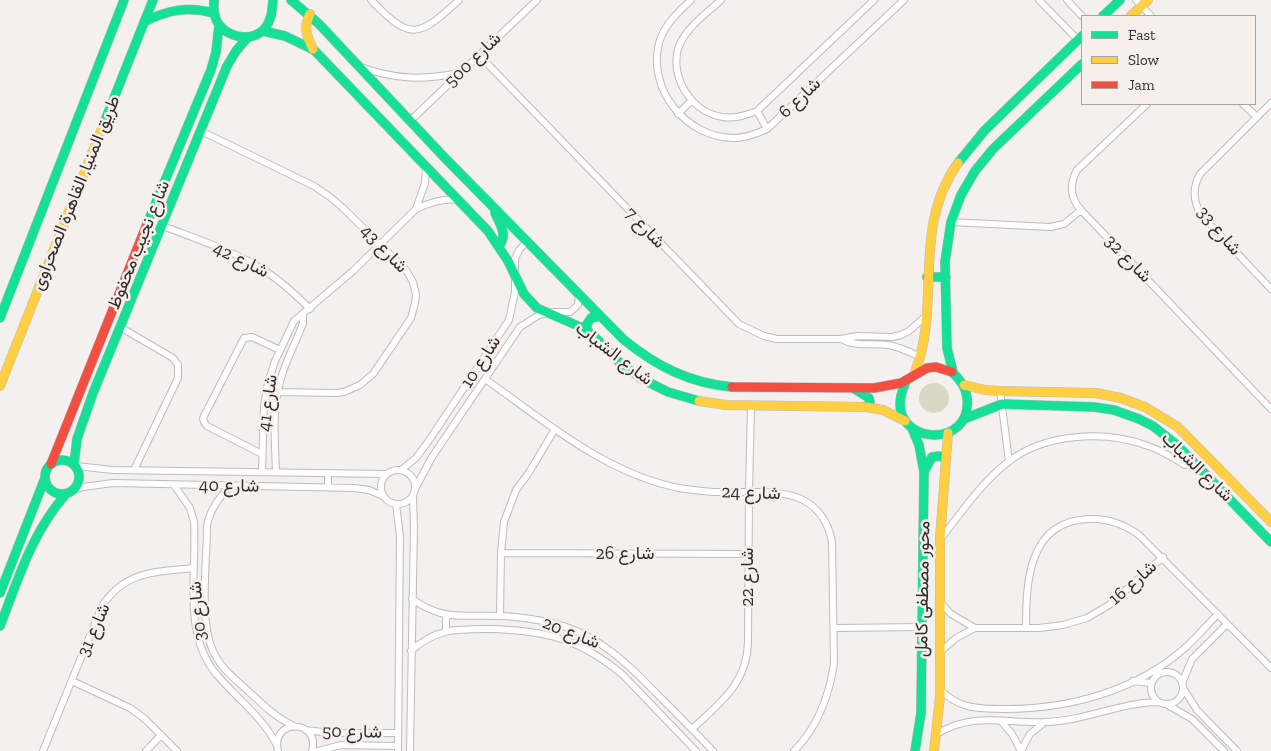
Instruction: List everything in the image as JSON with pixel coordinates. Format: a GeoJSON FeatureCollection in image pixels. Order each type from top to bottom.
{"type":"FeatureCollection","features":[{"type":"Feature","properties":{"kind":"main road","name":"طريق المنيا, القاهرة الصحراوى"},"geometry":{"type":"LineString","coordinates":[[0,318],[124,0]]}},
{"type":"Feature","properties":{"kind":"main road","name":"طريق المنيا, القاهرة الصحراوى"},"geometry":{"type":"LineString","coordinates":[[0,386],[153,0]]}},
{"type":"Feature","properties":{"kind":"main road"},"geometry":{"type":"LineString","coordinates":[[214,0],[213,13],[223,30],[234,36],[248,38],[263,31],[269,24],[273,17],[273,0]]}},
{"type":"Feature","properties":{"kind":"main road","name":"شارع الشباب"},"geometry":{"type":"LineString","coordinates":[[291,0],[310,14],[527,242],[623,339],[642,355],[666,369],[693,380],[726,386],[853,388],[886,386],[906,381]]}},
{"type":"Feature","properties":{"kind":"main road"},"geometry":{"type":"LineString","coordinates":[[1104,15],[1120,0]]}},
{"type":"Feature","properties":{"kind":"main road"},"geometry":{"type":"LineString","coordinates":[[1132,15],[1142,2]]}},
{"type":"Feature","properties":{"kind":"main road"},"geometry":{"type":"LineString","coordinates":[[144,22],[160,13],[178,9],[196,9],[213,13]]}},
{"type":"Feature","properties":{"kind":"main road"},"geometry":{"type":"LineString","coordinates":[[310,14],[306,22],[305,31],[314,50]]}},
{"type":"Feature","properties":{"kind":"main road","name":"شارع نجيب محفوظ"},"geometry":{"type":"LineString","coordinates":[[51,464],[214,61],[219,25]]}},
{"type":"Feature","properties":{"kind":"main road","name":"شارع الشباب"},"geometry":{"type":"LineString","coordinates":[[263,31],[290,38],[314,50],[488,231],[530,302],[540,311],[587,330],[628,369],[660,388],[703,402],[751,405],[866,407],[883,410],[909,425]]}},
{"type":"Feature","properties":{"kind":"main road","name":"شارع نجيب محفوظ"},"geometry":{"type":"LineString","coordinates":[[75,465],[74,451],[82,423],[120,328],[227,66],[236,51],[248,38]]}},
{"type":"Feature","properties":{"kind":"main road"},"geometry":{"type":"LineString","coordinates":[[1081,40],[985,130],[958,161],[947,179],[938,200],[931,223],[928,246],[925,337],[921,357],[915,372],[906,381],[900,397],[902,414],[909,425],[927,436],[948,433],[959,426],[964,418],[968,402],[964,385],[953,372],[947,348],[946,249],[951,222],[964,189],[984,159],[1081,65]]}},
{"type":"Feature","properties":{"kind":"main road"},"geometry":{"type":"LineString","coordinates":[[214,61],[227,66]]}},
{"type":"Feature","properties":{"kind":"main road"},"geometry":{"type":"LineString","coordinates":[[492,206],[504,235],[503,241],[498,246]]}},
{"type":"Feature","properties":{"kind":"main road"},"geometry":{"type":"LineString","coordinates":[[927,277],[946,277]]}},
{"type":"Feature","properties":{"kind":"main road"},"geometry":{"type":"LineString","coordinates":[[587,330],[587,324],[591,318],[600,316]]}},
{"type":"Feature","properties":{"kind":"main road"},"geometry":{"type":"LineString","coordinates":[[915,372],[928,367],[936,367],[953,372]]}},
{"type":"Feature","properties":{"kind":"main road","name":"شارع الشباب"},"geometry":{"type":"LineString","coordinates":[[964,385],[985,390],[1096,394],[1121,398],[1145,407],[1178,428],[1271,522]]}},
{"type":"Feature","properties":{"kind":"main road"},"geometry":{"type":"LineString","coordinates":[[853,388],[869,398],[869,405],[866,407]]}},
{"type":"Feature","properties":{"kind":"main road","name":"شارع الشباب"},"geometry":{"type":"LineString","coordinates":[[964,418],[1002,404],[1084,406],[1114,410],[1139,419],[1153,426],[1177,445],[1271,542]]}},
{"type":"Feature","properties":{"kind":"main road"},"geometry":{"type":"LineString","coordinates":[[69,419],[82,423]]}},
{"type":"Feature","properties":{"kind":"main road","name":"محور مصطفى كامل"},"geometry":{"type":"LineString","coordinates":[[909,425],[918,445],[924,472],[921,713],[915,751]]}},
{"type":"Feature","properties":{"kind":"main road","name":"محور مصطفى كامل"},"geometry":{"type":"LineString","coordinates":[[934,751],[937,734],[939,688],[940,540],[944,458],[948,433]]}},
{"type":"Feature","properties":{"kind":"main road"},"geometry":{"type":"LineString","coordinates":[[924,472],[932,458],[939,456],[944,458]]}},
{"type":"Feature","properties":{"kind":"main road"},"geometry":{"type":"LineString","coordinates":[[0,593],[45,478],[46,470],[51,464],[62,460],[75,465],[80,478],[70,492],[47,516],[33,544],[0,626]]}},
{"type":"Feature","properties":{"kind":"main road"},"geometry":{"type":"LineString","coordinates":[[45,478],[47,486],[53,492],[70,492]]}},
{"type":"Feature","properties":{"kind":"main road"},"geometry":{"type":"LineString","coordinates":[[1249,519],[1259,509]]}},
{"type":"Feature","properties":{"kind":"main road"},"geometry":{"type":"LineString","coordinates":[[21,540],[33,544]]}},
{"type":"Feature","properties":{"kind":"main road"},"geometry":{"type":"LineString","coordinates":[[921,713],[938,714]]}},
{"type":"Feature","properties":{"kind":"street"},"geometry":{"type":"LineString","coordinates":[[372,0],[391,21],[409,29],[429,26],[454,2]]}},
{"type":"Feature","properties":{"kind":"street","name":"شارع 500"},"geometry":{"type":"LineString","coordinates":[[410,121],[537,0]]}},
{"type":"Feature","properties":{"kind":"street"},"geometry":{"type":"LineString","coordinates":[[691,0],[667,25],[659,42],[657,62],[660,81],[668,99],[678,114],[692,100],[684,90],[678,77],[676,62],[678,48],[689,30],[721,0]]}},
{"type":"Feature","properties":{"kind":"street","name":"شارع 6"},"geometry":{"type":"LineString","coordinates":[[692,100],[705,111],[723,117],[740,117],[757,111],[874,0]]}},
{"type":"Feature","properties":{"kind":"street","name":"شارع 6"},"geometry":{"type":"LineString","coordinates":[[678,114],[702,131],[718,136],[735,138],[752,136],[767,129],[904,0]]}},
{"type":"Feature","properties":{"kind":"street"},"geometry":{"type":"LineString","coordinates":[[1039,0],[1081,40]]}},
{"type":"Feature","properties":{"kind":"street"},"geometry":{"type":"LineString","coordinates":[[1066,0],[1081,15]]}},
{"type":"Feature","properties":{"kind":"street"},"geometry":{"type":"LineString","coordinates":[[1142,2],[1150,15]]}},
{"type":"Feature","properties":{"kind":"street","name":"شارع 7"},"geometry":{"type":"LineString","coordinates":[[479,55],[739,324],[757,334],[777,339],[841,340],[852,343],[886,345],[897,347],[921,357]]}},
{"type":"Feature","properties":{"kind":"street"},"geometry":{"type":"LineString","coordinates":[[357,65],[377,73],[398,78],[419,78],[460,73]]}},
{"type":"Feature","properties":{"kind":"street","name":"شارع 33"},"geometry":{"type":"LineString","coordinates":[[1271,103],[1200,174],[1196,180],[1194,194],[1195,202],[1201,215],[1271,289]]}},
{"type":"Feature","properties":{"kind":"street","name":"شارع 32"},"geometry":{"type":"LineString","coordinates":[[1146,105],[1077,170],[1072,184],[1073,198],[1081,210],[1271,409]]}},
{"type":"Feature","properties":{"kind":"street"},"geometry":{"type":"LineString","coordinates":[[1244,105],[1257,117]]}},
{"type":"Feature","properties":{"kind":"street"},"geometry":{"type":"LineString","coordinates":[[757,111],[767,129]]}},
{"type":"Feature","properties":{"kind":"street","name":"شارع 43"},"geometry":{"type":"LineString","coordinates":[[201,131],[322,191],[344,208],[380,244],[410,276],[415,288],[416,303],[411,318],[373,374],[360,385],[344,392],[277,392]]}},
{"type":"Feature","properties":{"kind":"street","name":"شارع 41"},"geometry":{"type":"LineString","coordinates":[[416,209],[425,183],[426,167]]}},
{"type":"Feature","properties":{"kind":"street","name":"شارع 41"},"geometry":{"type":"LineString","coordinates":[[262,472],[266,394],[271,372],[294,321],[346,277],[416,209],[442,200],[458,200]]}},
{"type":"Feature","properties":{"kind":"street"},"geometry":{"type":"LineString","coordinates":[[951,222],[1050,227],[1064,224],[1081,210]]}},
{"type":"Feature","properties":{"kind":"street","name":"شارع 42"},"geometry":{"type":"LineString","coordinates":[[163,226],[235,255],[260,268],[282,283],[310,309]]}},
{"type":"Feature","properties":{"kind":"street","name":"شارع 10"},"geometry":{"type":"LineString","coordinates":[[401,470],[416,458],[425,446],[509,320],[515,292],[514,264],[516,255],[527,242]]}},
{"type":"Feature","properties":{"kind":"street","name":"شارع 10"},"geometry":{"type":"LineString","coordinates":[[416,487],[435,453],[520,327],[532,318],[547,313],[572,311],[578,305],[579,295]]}},
{"type":"Feature","properties":{"kind":"street","name":"شارع 41"},"geometry":{"type":"LineString","coordinates":[[276,472],[275,415],[277,392],[282,374],[302,326],[303,314]]}},
{"type":"Feature","properties":{"kind":"street","name":"شارع 7"},"geometry":{"type":"LineString","coordinates":[[841,340],[857,336],[901,335],[909,331],[926,316]]}},
{"type":"Feature","properties":{"kind":"street"},"geometry":{"type":"LineString","coordinates":[[509,320],[520,327]]}},
{"type":"Feature","properties":{"kind":"street"},"geometry":{"type":"LineString","coordinates":[[120,328],[173,358],[179,369],[178,378],[134,470]]}},
{"type":"Feature","properties":{"kind":"street"},"geometry":{"type":"LineString","coordinates":[[262,454],[207,426],[204,418],[244,338],[252,337],[280,350]]}},
{"type":"Feature","properties":{"kind":"street","name":"شارع 24"},"geometry":{"type":"LineString","coordinates":[[484,379],[597,456],[646,479],[695,490],[784,493],[811,505],[824,519],[831,534],[832,542],[835,628],[834,664],[829,692],[816,720],[794,751]]}},
{"type":"Feature","properties":{"kind":"street"},"geometry":{"type":"LineString","coordinates":[[1000,391],[1009,461]]}},
{"type":"Feature","properties":{"kind":"street","name":"شارع 22"},"geometry":{"type":"LineString","coordinates":[[692,729],[735,687],[746,662],[748,642],[748,492],[751,405]]}},
{"type":"Feature","properties":{"kind":"street"},"geometry":{"type":"LineString","coordinates":[[500,616],[501,554],[504,522],[516,490],[555,429]]}},
{"type":"Feature","properties":{"kind":"street"},"geometry":{"type":"LineString","coordinates":[[940,540],[975,496],[1009,461],[1034,447],[1058,440],[1099,437],[1132,441],[1163,452],[1185,465],[1195,463]]}},
{"type":"Feature","properties":{"kind":"street"},"geometry":{"type":"LineString","coordinates":[[425,446],[435,453]]}},
{"type":"Feature","properties":{"kind":"street","name":"شارع 40"},"geometry":{"type":"LineString","coordinates":[[75,465],[113,470],[386,474]]}},
{"type":"Feature","properties":{"kind":"street"},"geometry":{"type":"LineString","coordinates":[[113,470],[113,484]]}},
{"type":"Feature","properties":{"kind":"street"},"geometry":{"type":"LineString","coordinates":[[410,751],[414,544],[413,497],[416,487],[412,476],[401,470],[391,471],[386,474],[381,482],[381,492],[391,503],[405,503],[413,497]]}},
{"type":"Feature","properties":{"kind":"street"},"geometry":{"type":"LineString","coordinates":[[328,472],[328,487]]}},
{"type":"Feature","properties":{"kind":"street","name":"شارع 40"},"geometry":{"type":"LineString","coordinates":[[70,492],[83,487],[113,484],[362,488],[383,496]]}},
{"type":"Feature","properties":{"kind":"street","name":"شارع 30"},"geometry":{"type":"LineString","coordinates":[[174,485],[190,508],[194,522],[194,618],[197,636],[206,660],[271,735],[277,748]]}},
{"type":"Feature","properties":{"kind":"street","name":"شارع 30"},"geometry":{"type":"LineString","coordinates":[[230,486],[218,499],[208,520],[205,619],[210,646],[219,662],[262,704],[277,717],[294,726]]}},
{"type":"Feature","properties":{"kind":"street"},"geometry":{"type":"LineString","coordinates":[[396,504],[400,528],[398,748]]}},
{"type":"Feature","properties":{"kind":"street","name":"شارع 16"},"geometry":{"type":"LineString","coordinates":[[940,652],[956,638],[975,628],[1026,628],[1063,625],[1087,618],[1120,596],[1163,557],[1139,535],[1119,523],[1084,519],[1064,524],[1048,534],[1037,549],[1027,596],[1026,628]]}},
{"type":"Feature","properties":{"kind":"street"},"geometry":{"type":"LineString","coordinates":[[194,532],[207,533]]}},
{"type":"Feature","properties":{"kind":"street"},"geometry":{"type":"LineString","coordinates":[[400,544],[414,544]]}},
{"type":"Feature","properties":{"kind":"street","name":"شارع 26"},"geometry":{"type":"LineString","coordinates":[[501,554],[748,554]]}},
{"type":"Feature","properties":{"kind":"street"},"geometry":{"type":"LineString","coordinates":[[1163,557],[1227,624],[1269,663]]}},
{"type":"Feature","properties":{"kind":"street","name":"شارع 31"},"geometry":{"type":"LineString","coordinates":[[44,751],[102,606],[117,587],[127,580],[146,573],[194,568]]}},
{"type":"Feature","properties":{"kind":"street","name":"شارع 20"},"geometry":{"type":"LineString","coordinates":[[412,599],[428,609],[446,615],[463,617],[500,616],[547,622],[604,645],[618,656],[714,751]]}},
{"type":"Feature","properties":{"kind":"street"},"geometry":{"type":"LineString","coordinates":[[939,601],[951,614],[975,628]]}},
{"type":"Feature","properties":{"kind":"street"},"geometry":{"type":"LineString","coordinates":[[939,688],[954,702],[973,708],[1011,709],[1071,703],[1113,691],[1164,664],[1186,647],[1218,614]]}},
{"type":"Feature","properties":{"kind":"street"},"geometry":{"type":"LineString","coordinates":[[446,615],[446,631]]}},
{"type":"Feature","properties":{"kind":"street"},"geometry":{"type":"LineString","coordinates":[[194,618],[205,619]]}},
{"type":"Feature","properties":{"kind":"street"},"geometry":{"type":"LineString","coordinates":[[937,734],[954,725],[972,720],[1045,722],[1092,715],[1131,704],[1169,704],[1178,700],[1182,693],[1192,659],[1227,624]]}},
{"type":"Feature","properties":{"kind":"street"},"geometry":{"type":"LineString","coordinates":[[835,628],[922,627]]}},
{"type":"Feature","properties":{"kind":"street","name":"شارع 20"},"geometry":{"type":"LineString","coordinates":[[411,651],[427,639],[446,631],[460,629],[517,630],[542,633],[561,639],[588,650],[623,675],[696,751]]}},
{"type":"Feature","properties":{"kind":"street"},"geometry":{"type":"LineString","coordinates":[[1160,673],[1164,664]]}},
{"type":"Feature","properties":{"kind":"street"},"geometry":{"type":"LineString","coordinates":[[1224,751],[1192,719],[1156,700],[1151,692],[1151,683],[1156,675],[1166,671],[1176,674],[1197,710],[1237,751]]}},
{"type":"Feature","properties":{"kind":"street"},"geometry":{"type":"LineString","coordinates":[[72,680],[130,708],[145,719],[177,751]]}},
{"type":"Feature","properties":{"kind":"street"},"geometry":{"type":"LineString","coordinates":[[1132,682],[1151,683]]}},
{"type":"Feature","properties":{"kind":"street"},"geometry":{"type":"LineString","coordinates":[[650,703],[658,695]]}},
{"type":"Feature","properties":{"kind":"street"},"geometry":{"type":"LineString","coordinates":[[253,714],[262,704]]}},
{"type":"Feature","properties":{"kind":"street"},"geometry":{"type":"LineString","coordinates":[[972,720],[973,708]]}},
{"type":"Feature","properties":{"kind":"street"},"geometry":{"type":"LineString","coordinates":[[1001,721],[1012,734],[1021,751]]}},
{"type":"Feature","properties":{"kind":"street"},"geometry":{"type":"LineString","coordinates":[[1021,751],[1030,734],[1045,722]]}},
{"type":"Feature","properties":{"kind":"street"},"geometry":{"type":"LineString","coordinates":[[277,748],[277,741],[281,732],[294,726]]}},
{"type":"Feature","properties":{"kind":"street","name":"شارع 50"},"geometry":{"type":"LineString","coordinates":[[294,726],[306,730],[331,733],[398,733]]}},
{"type":"Feature","properties":{"kind":"street"},"geometry":{"type":"LineString","coordinates":[[306,730],[313,742],[312,751]]}},
{"type":"Feature","properties":{"kind":"street"},"geometry":{"type":"LineString","coordinates":[[146,751],[161,735]]}},
{"type":"Feature","properties":{"kind":"street","name":"شارع 50"},"geometry":{"type":"LineString","coordinates":[[318,751],[342,745],[398,748]]}},
{"type":"Feature","properties":{"kind":"green space"},"geometry":{"type":"Polygon","coordinates":[[[934,383],[945,387],[949,398],[945,409],[934,413],[923,409],[919,398],[923,387],[934,383]]]}},
{"type":"Feature","properties":{"kind":"traffic: fast"},"geometry":{"type":"LineString","coordinates":[[0,318],[124,0]]}},
{"type":"Feature","properties":{"kind":"traffic: fast"},"geometry":{"type":"LineString","coordinates":[[102,128],[153,0]]}},
{"type":"Feature","properties":{"kind":"traffic: fast"},"geometry":{"type":"LineString","coordinates":[[214,0],[215,16],[223,29],[245,37],[260,33],[266,27],[271,17],[273,0]]}},
{"type":"Feature","properties":{"kind":"traffic: fast"},"geometry":{"type":"LineString","coordinates":[[291,0],[319,24],[444,157],[623,339],[635,349],[674,372],[701,382],[732,387]]}},
{"type":"Feature","properties":{"kind":"traffic: fast"},"geometry":{"type":"LineString","coordinates":[[1104,15],[1120,0]]}},
{"type":"Feature","properties":{"kind":"traffic: fast"},"geometry":{"type":"LineString","coordinates":[[144,22],[178,10],[213,13]]}},
{"type":"Feature","properties":{"kind":"traffic: fast"},"geometry":{"type":"LineString","coordinates":[[147,224],[211,70],[216,52],[219,25]]}},
{"type":"Feature","properties":{"kind":"traffic: fast"},"geometry":{"type":"LineString","coordinates":[[263,31],[285,36],[314,50],[488,231],[508,261],[524,294],[537,308],[585,329],[618,361],[642,379],[668,392],[699,401]]}},
{"type":"Feature","properties":{"kind":"traffic: fast"},"geometry":{"type":"LineString","coordinates":[[958,163],[985,130],[1081,37]]}},
{"type":"Feature","properties":{"kind":"traffic: fast"},"geometry":{"type":"LineString","coordinates":[[74,464],[77,439],[93,393],[227,66],[247,38]]}},
{"type":"Feature","properties":{"kind":"traffic: fast"},"geometry":{"type":"LineString","coordinates":[[953,372],[947,348],[945,262],[951,222],[961,195],[975,171],[993,149],[1081,65]]}},
{"type":"Feature","properties":{"kind":"traffic: fast"},"geometry":{"type":"LineString","coordinates":[[495,213],[503,234],[502,242],[499,246]]}},
{"type":"Feature","properties":{"kind":"traffic: fast"},"geometry":{"type":"LineString","coordinates":[[927,277],[946,277]]}},
{"type":"Feature","properties":{"kind":"traffic: fast"},"geometry":{"type":"LineString","coordinates":[[587,330],[587,324],[591,318],[600,316]]}},
{"type":"Feature","properties":{"kind":"traffic: fast"},"geometry":{"type":"LineString","coordinates":[[906,381],[901,396],[901,412],[908,424],[919,432],[932,435],[946,433],[958,427],[965,415],[967,398],[960,380],[952,372]]}},
{"type":"Feature","properties":{"kind":"traffic: fast"},"geometry":{"type":"LineString","coordinates":[[853,388],[869,398],[870,403],[866,407]]}},
{"type":"Feature","properties":{"kind":"traffic: fast"},"geometry":{"type":"LineString","coordinates":[[964,419],[1002,404],[1094,407],[1114,410],[1139,419],[1153,426],[1177,445],[1271,542]]}},
{"type":"Feature","properties":{"kind":"traffic: fast"},"geometry":{"type":"LineString","coordinates":[[912,428],[919,445],[924,472],[921,713],[915,751]]}},
{"type":"Feature","properties":{"kind":"traffic: fast"},"geometry":{"type":"LineString","coordinates":[[924,472],[932,457],[939,456],[945,458]]}},
{"type":"Feature","properties":{"kind":"traffic: fast"},"geometry":{"type":"LineString","coordinates":[[62,460],[69,461],[74,465],[78,470],[79,477],[78,484],[74,489],[69,493],[62,494],[55,493],[50,489],[46,484],[45,477],[46,470],[50,465],[55,461],[62,460]]}},
{"type":"Feature","properties":{"kind":"traffic: fast"},"geometry":{"type":"LineString","coordinates":[[0,593],[45,478]]}},
{"type":"Feature","properties":{"kind":"traffic: fast"},"geometry":{"type":"LineString","coordinates":[[0,626],[35,540],[54,509],[66,494]]}},
{"type":"Feature","properties":{"kind":"traffic: slow"},"geometry":{"type":"LineString","coordinates":[[1132,15],[1148,0]]}},
{"type":"Feature","properties":{"kind":"traffic: slow"},"geometry":{"type":"LineString","coordinates":[[310,14],[307,32],[313,49]]}},
{"type":"Feature","properties":{"kind":"traffic: slow"},"geometry":{"type":"LineString","coordinates":[[0,386],[102,128]]}},
{"type":"Feature","properties":{"kind":"traffic: slow"},"geometry":{"type":"LineString","coordinates":[[915,372],[923,346],[931,240],[935,214],[944,188],[958,163]]}},
{"type":"Feature","properties":{"kind":"traffic: slow"},"geometry":{"type":"LineString","coordinates":[[964,385],[1000,391],[1096,393],[1121,398],[1145,407],[1178,427],[1271,522]]}},
{"type":"Feature","properties":{"kind":"traffic: slow"},"geometry":{"type":"LineString","coordinates":[[699,401],[726,405],[866,407],[883,410],[905,421]]}},
{"type":"Feature","properties":{"kind":"traffic: slow"},"geometry":{"type":"LineString","coordinates":[[934,751],[940,697],[940,539],[948,433]]}},
{"type":"Feature","properties":{"kind":"traffic: jam"},"geometry":{"type":"LineString","coordinates":[[51,464],[147,224]]}},
{"type":"Feature","properties":{"kind":"traffic: jam"},"geometry":{"type":"LineString","coordinates":[[732,387],[874,388],[901,383],[927,368],[936,367],[952,372]]}}]}
